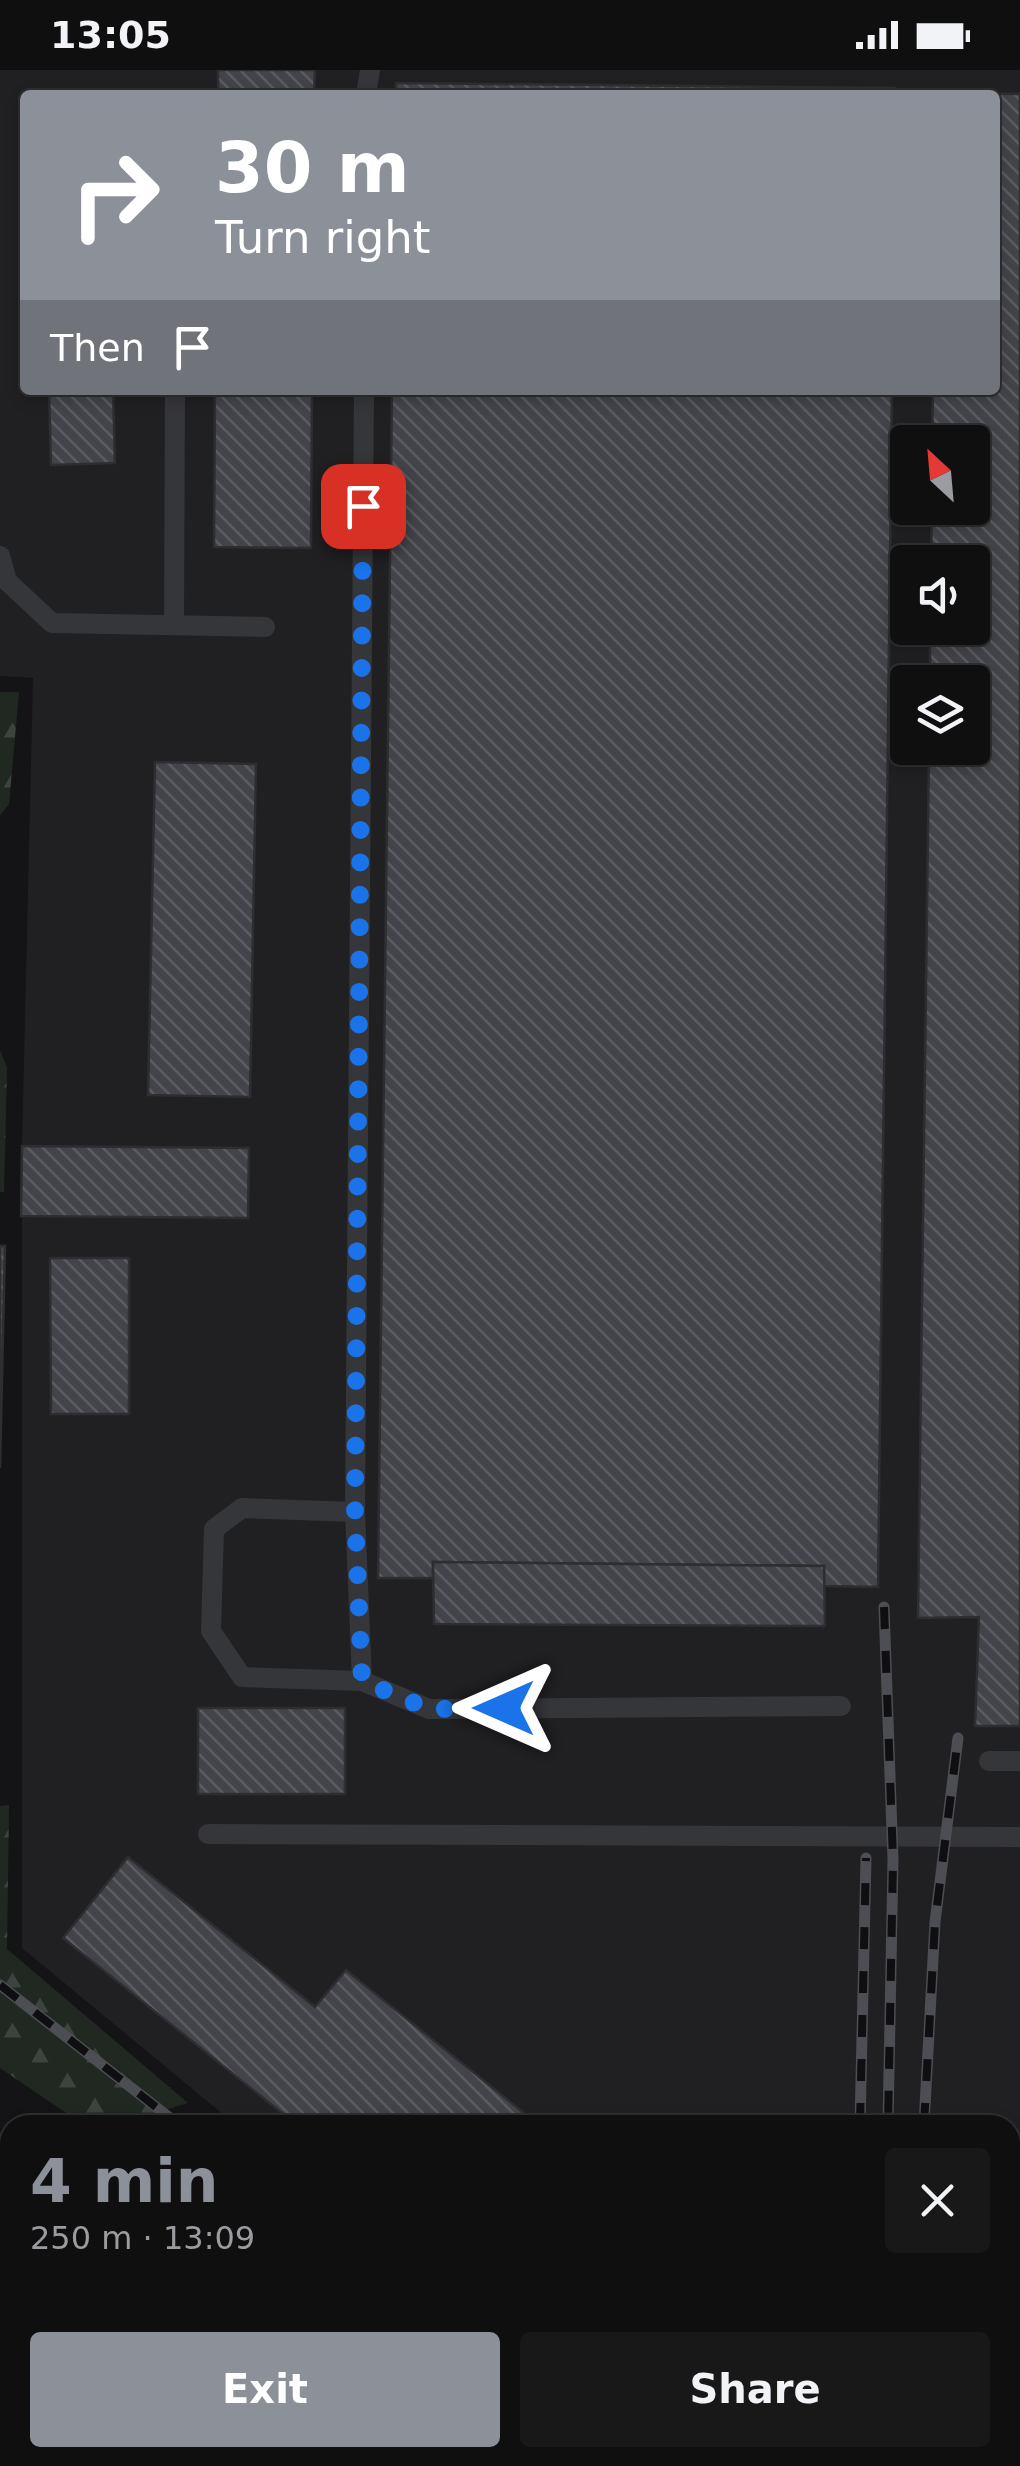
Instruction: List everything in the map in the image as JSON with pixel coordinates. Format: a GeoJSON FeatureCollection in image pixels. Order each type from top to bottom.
{"type":"FeatureCollection","features":[{"type":"Feature","properties":{"kind":"lane"},"geometry":{"type":"LineString","coordinates":[[174,626],[175,395]]}},
{"type":"Feature","properties":{"kind":"lane"},"geometry":{"type":"LineString","coordinates":[[362,1681],[355,1512],[364,395]]}},
{"type":"Feature","properties":{"kind":"lane"},"geometry":{"type":"LineString","coordinates":[[0,556],[7,581],[52,623],[265,627]]}},
{"type":"Feature","properties":{"kind":"lane"},"geometry":{"type":"LineString","coordinates":[[355,1512],[242,1508],[214,1530],[211,1631],[242,1677],[362,1681],[429,1709],[841,1706]]}},
{"type":"Feature","properties":{"kind":"lane"},"geometry":{"type":"LineString","coordinates":[[989,1761],[1020,1761]]}},
{"type":"Feature","properties":{"kind":"lane"},"geometry":{"type":"LineString","coordinates":[[208,1834],[1020,1836]]}},
{"type":"Feature","properties":{"kind":"shaded area"},"geometry":{"type":"Polygon","coordinates":[[[0,70],[1020,70],[1020,2115],[224,2115],[22,1948],[22,1146],[33,678],[0,676],[0,70]]]}},
{"type":"Feature","properties":{"kind":"green space"},"geometry":{"type":"Polygon","coordinates":[[[0,692],[19,692],[9,804],[0,815],[0,692]]]}},
{"type":"Feature","properties":{"kind":"green space"},"geometry":{"type":"Polygon","coordinates":[[[0,1050],[7,1068],[4,1192],[0,1192],[0,1050]]]}},
{"type":"Feature","properties":{"kind":"green space"},"geometry":{"type":"Polygon","coordinates":[[[9,1805],[7,1949],[188,2103],[149,2115],[69,2115],[0,2068],[0,1806],[9,1805]]]}},
{"type":"Feature","properties":{"kind":"building"},"geometry":{"type":"Polygon","coordinates":[[[218,70],[315,70],[314,90],[218,90],[218,70]]]}},
{"type":"Feature","properties":{"kind":"building"},"geometry":{"type":"Polygon","coordinates":[[[396,83],[895,88],[895,90],[396,90],[396,83]]]}},
{"type":"Feature","properties":{"kind":"building"},"geometry":{"type":"Polygon","coordinates":[[[1000,94],[1020,94],[1020,1726],[975,1726],[979,1617],[918,1618],[929,765],[990,765],[990,665],[930,665],[930,645],[990,645],[990,545],[931,545],[932,525],[990,525],[990,425],[932,425],[933,395],[1000,395],[1000,94]]]}},
{"type":"Feature","properties":{"kind":"building"},"geometry":{"type":"Polygon","coordinates":[[[49,395],[113,395],[115,463],[51,465],[49,395]]]}},
{"type":"Feature","properties":{"kind":"building"},"geometry":{"type":"Polygon","coordinates":[[[215,395],[312,395],[311,548],[214,547],[215,395]]]}},
{"type":"Feature","properties":{"kind":"building"},"geometry":{"type":"Polygon","coordinates":[[[392,395],[892,395],[878,1587],[824,1586],[824,1566],[433,1562],[433,1578],[378,1578],[392,395]]]}},
{"type":"Feature","properties":{"kind":"building"},"geometry":{"type":"Polygon","coordinates":[[[155,762],[256,764],[250,1097],[148,1095],[155,762]]]}},
{"type":"Feature","properties":{"kind":"building"},"geometry":{"type":"Polygon","coordinates":[[[22,1146],[249,1148],[248,1218],[21,1216],[22,1146]]]}},
{"type":"Feature","properties":{"kind":"building"},"geometry":{"type":"Polygon","coordinates":[[[0,1246],[5,1246],[0,1468],[0,1246]]]}},
{"type":"Feature","properties":{"kind":"building"},"geometry":{"type":"Polygon","coordinates":[[[50,1258],[129,1258],[129,1414],[51,1414],[50,1258]]]}},
{"type":"Feature","properties":{"kind":"building"},"geometry":{"type":"Polygon","coordinates":[[[433,1562],[824,1566],[825,1626],[434,1624],[433,1562]]]}},
{"type":"Feature","properties":{"kind":"building"},"geometry":{"type":"Polygon","coordinates":[[[198,1708],[345,1708],[345,1794],[198,1794],[198,1708]]]}},
{"type":"Feature","properties":{"kind":"building"},"geometry":{"type":"Polygon","coordinates":[[[128,1857],[315,2007],[346,1970],[527,2115],[284,2115],[63,1938],[128,1857]]]}},
{"type":"Feature","properties":{"kind":"railway"},"geometry":{"type":"LineString","coordinates":[[884,1607],[893,1860],[888,2115]]}},
{"type":"Feature","properties":{"kind":"railway"},"geometry":{"type":"LineString","coordinates":[[925,2115],[935,1922],[958,1738]]}},
{"type":"Feature","properties":{"kind":"railway"},"geometry":{"type":"LineString","coordinates":[[860,2115],[866,1858]]}},
{"type":"Feature","properties":{"kind":"railway"},"geometry":{"type":"LineString","coordinates":[[0,1985],[166,2115]]}},
{"type":"Feature","properties":{"kind":"route"},"geometry":{"type":"LineString","coordinates":[[363,506],[355,1512],[362,1681],[429,1709],[504,1708]]}}]}
